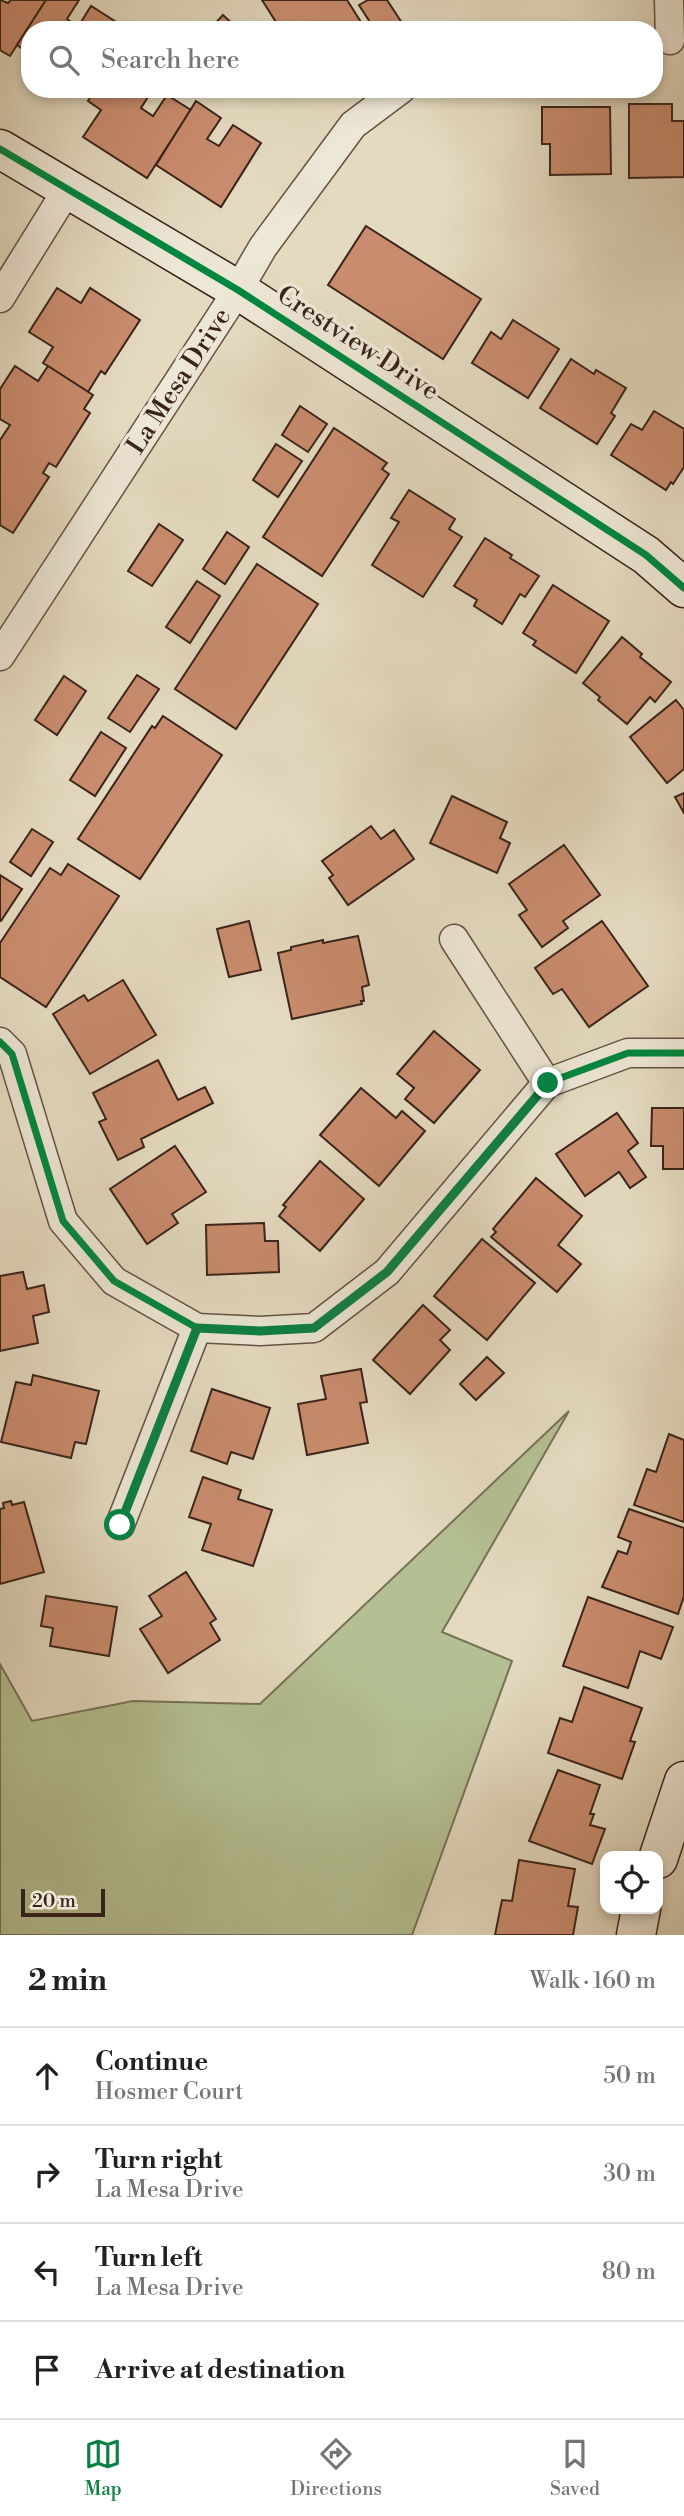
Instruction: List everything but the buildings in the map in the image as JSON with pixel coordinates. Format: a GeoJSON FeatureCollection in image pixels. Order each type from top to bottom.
{"type":"FeatureCollection","features":[{"type":"Feature","properties":{"kind":"main road","name":"Crestview Drive"},"geometry":{"type":"LineString","coordinates":[[0,149],[238,290],[646,555],[684,588]]}},
{"type":"Feature","properties":{"kind":"main road"},"geometry":{"type":"LineString","coordinates":[[661,1851],[684,1781]]}},
{"type":"Feature","properties":{"kind":"main road"},"geometry":{"type":"LineString","coordinates":[[636,1935],[640,1914]]}},
{"type":"Feature","properties":{"kind":"street"},"geometry":{"type":"LineString","coordinates":[[669,0],[670,40]]}},
{"type":"Feature","properties":{"kind":"street","name":"La Mesa Drive"},"geometry":{"type":"LineString","coordinates":[[0,656],[238,290],[263,247],[353,125],[389,98]]}},
{"type":"Feature","properties":{"kind":"street"},"geometry":{"type":"LineString","coordinates":[[0,298],[67,190]]}},
{"type":"Feature","properties":{"kind":"street"},"geometry":{"type":"LineString","coordinates":[[454,939],[548,1083]]}},
{"type":"Feature","properties":{"kind":"street"},"geometry":{"type":"LineString","coordinates":[[0,1042],[12,1054],[63,1221],[114,1281],[197,1328],[260,1331],[314,1328],[387,1272],[548,1083],[628,1053],[684,1053]]}},
{"type":"Feature","properties":{"kind":"street"},"geometry":{"type":"LineString","coordinates":[[120,1525],[197,1328]]}},
{"type":"Feature","properties":{"kind":"green space"},"geometry":{"type":"Polygon","coordinates":[[[569,1411],[442,1632],[512,1661],[412,1935],[0,1935],[0,1664],[32,1721],[133,1701],[260,1704],[569,1411]]]}},
{"type":"Feature","properties":{"kind":"cycle path"},"geometry":{"type":"LineString","coordinates":[[0,149],[238,290],[646,555],[684,588]]}},
{"type":"Feature","properties":{"kind":"cycle path"},"geometry":{"type":"LineString","coordinates":[[0,1042],[12,1054],[63,1221],[114,1281],[197,1328],[260,1331],[314,1328],[387,1272],[547,1083],[628,1053],[684,1053]]}},
{"type":"Feature","properties":{"kind":"route"},"geometry":{"type":"LineString","coordinates":[[120,1525],[197,1328],[260,1331],[314,1328],[387,1272],[548,1083]]}}]}
